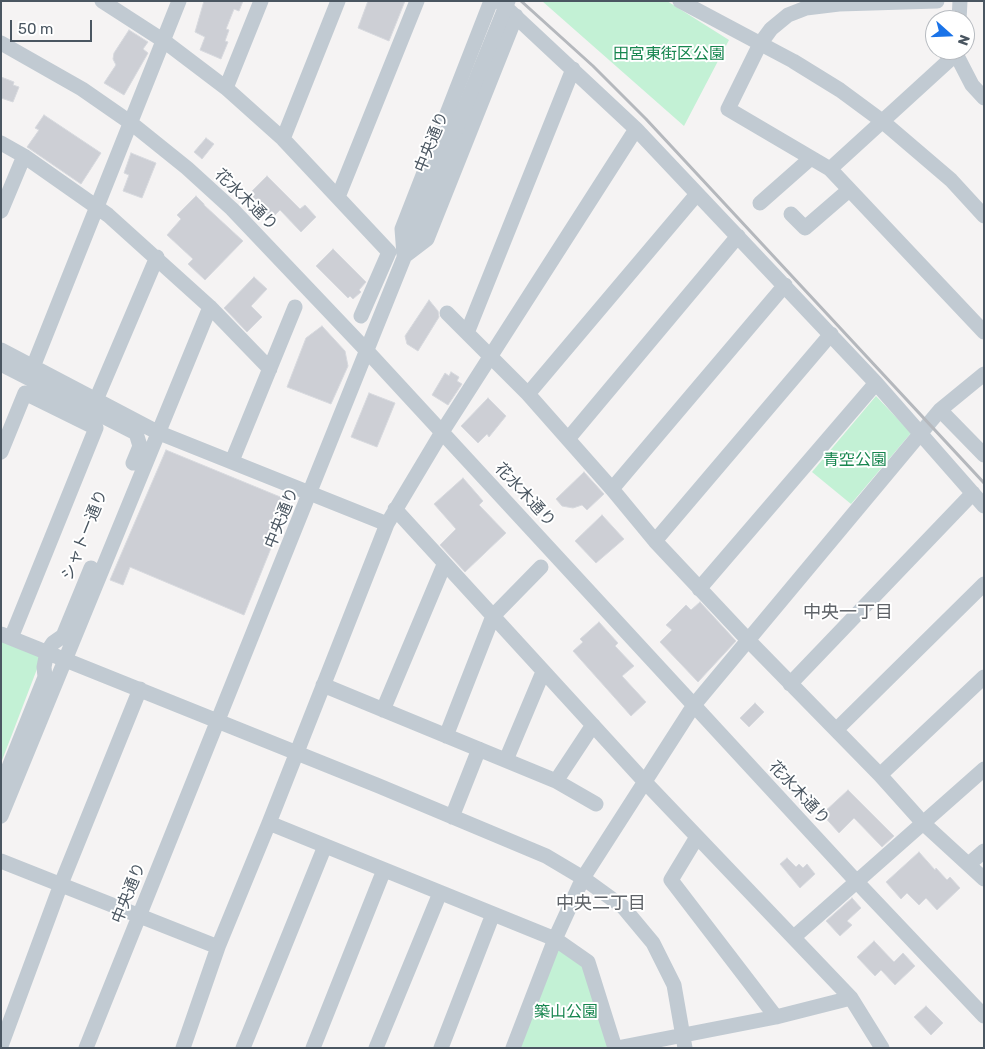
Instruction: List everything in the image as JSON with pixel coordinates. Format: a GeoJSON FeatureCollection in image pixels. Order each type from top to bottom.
{"type":"FeatureCollection","features":[{"type":"Feature","properties":{"kind":"street"},"geometry":{"type":"LineString","coordinates":[[102,1],[164,42],[226,88],[282,139],[389,252],[361,316]]}},
{"type":"Feature","properties":{"kind":"street"},"geometry":{"type":"LineString","coordinates":[[33,367],[180,1]]}},
{"type":"Feature","properties":{"kind":"street"},"geometry":{"type":"LineString","coordinates":[[226,88],[261,1]]}},
{"type":"Feature","properties":{"kind":"street"},"geometry":{"type":"LineString","coordinates":[[282,139],[338,1]]}},
{"type":"Feature","properties":{"kind":"street"},"geometry":{"type":"LineString","coordinates":[[338,198],[417,1]]}},
{"type":"Feature","properties":{"kind":"street"},"geometry":{"type":"LineString","coordinates":[[404,256],[402,229],[491,1]]}},
{"type":"Feature","properties":{"kind":"street"},"geometry":{"type":"LineString","coordinates":[[500,1],[636,130],[785,285],[922,434],[984,506]]}},
{"type":"Feature","properties":{"kind":"street","name":"中央通り"},"geometry":{"type":"LineString","coordinates":[[86,1048],[311,494],[404,256],[508,1]]}},
{"type":"Feature","properties":{"kind":"street"},"geometry":{"type":"LineString","coordinates":[[680,1],[793,61],[840,90],[882,121],[951,180],[984,216]]}},
{"type":"Feature","properties":{"kind":"street"},"geometry":{"type":"LineString","coordinates":[[937,1],[839,3],[806,8],[788,14],[770,29],[760,44],[728,109],[830,169],[984,332]]}},
{"type":"Feature","properties":{"kind":"street"},"geometry":{"type":"LineString","coordinates":[[404,256],[427,239],[516,16]]}},
{"type":"Feature","properties":{"kind":"street","name":"花水木通り"},"geometry":{"type":"LineString","coordinates":[[1,43],[82,90],[131,123],[187,168],[232,209],[368,351],[856,881],[984,1016]]}},
{"type":"Feature","properties":{"kind":"street"},"geometry":{"type":"LineString","coordinates":[[830,169],[947,60]]}},
{"type":"Feature","properties":{"kind":"street"},"geometry":{"type":"LineString","coordinates":[[962,60],[978,84],[984,98]]}},
{"type":"Feature","properties":{"kind":"street"},"geometry":{"type":"LineString","coordinates":[[467,333],[573,69]]}},
{"type":"Feature","properties":{"kind":"street"},"geometry":{"type":"LineString","coordinates":[[183,1048],[218,947],[387,524],[442,432],[636,130]]}},
{"type":"Feature","properties":{"kind":"street"},"geometry":{"type":"LineString","coordinates":[[1,143],[24,156],[97,207],[157,257],[210,306],[270,370]]}},
{"type":"Feature","properties":{"kind":"street"},"geometry":{"type":"LineString","coordinates":[[1,211],[24,156]]}},
{"type":"Feature","properties":{"kind":"street"},"geometry":{"type":"LineString","coordinates":[[760,203],[811,158]]}},
{"type":"Feature","properties":{"kind":"street"},"geometry":{"type":"LineString","coordinates":[[791,214],[805,228],[850,190]]}},
{"type":"Feature","properties":{"kind":"street"},"geometry":{"type":"LineString","coordinates":[[528,394],[697,194]]}},
{"type":"Feature","properties":{"kind":"street"},"geometry":{"type":"LineString","coordinates":[[568,438],[738,236]]}},
{"type":"Feature","properties":{"kind":"street"},"geometry":{"type":"LineString","coordinates":[[96,400],[157,257]]}},
{"type":"Feature","properties":{"kind":"street"},"geometry":{"type":"LineString","coordinates":[[612,489],[785,285]]}},
{"type":"Feature","properties":{"kind":"street"},"geometry":{"type":"LineString","coordinates":[[1,816],[210,306]]}},
{"type":"Feature","properties":{"kind":"street"},"geometry":{"type":"LineString","coordinates":[[232,462],[296,307]]}},
{"type":"Feature","properties":{"kind":"street"},"geometry":{"type":"LineString","coordinates":[[447,313],[528,394],[699,589],[880,775],[923,823],[984,879]]}},
{"type":"Feature","properties":{"kind":"street"},"geometry":{"type":"LineString","coordinates":[[655,541],[831,334]]}},
{"type":"Feature","properties":{"kind":"street"},"geometry":{"type":"LineString","coordinates":[[1,350],[157,432],[387,524]]}},
{"type":"Feature","properties":{"kind":"street","name":"シャトー通り"},"geometry":{"type":"LineString","coordinates":[[1,364],[136,433],[140,446],[63,636],[47,652]]}},
{"type":"Feature","properties":{"kind":"street"},"geometry":{"type":"LineString","coordinates":[[513,1048],[555,939],[584,878],[694,705],[747,639],[922,434],[940,410],[984,374]]}},
{"type":"Feature","properties":{"kind":"street"},"geometry":{"type":"LineString","coordinates":[[699,589],[876,383]]}},
{"type":"Feature","properties":{"kind":"street"},"geometry":{"type":"LineString","coordinates":[[1,452],[26,393],[96,428],[6,636],[296,752],[546,856],[584,878],[624,907],[653,943],[674,985],[684,1042]]}},
{"type":"Feature","properties":{"kind":"street"},"geometry":{"type":"LineString","coordinates":[[940,410],[984,455]]}},
{"type":"Feature","properties":{"kind":"street"},"geometry":{"type":"LineString","coordinates":[[790,684],[973,493]]}},
{"type":"Feature","properties":{"kind":"street"},"geometry":{"type":"LineString","coordinates":[[395,509],[444,565],[697,838],[851,998],[882,1048]]}},
{"type":"Feature","properties":{"kind":"street"},"geometry":{"type":"LineString","coordinates":[[383,710],[444,565]]}},
{"type":"Feature","properties":{"kind":"street"},"geometry":{"type":"LineString","coordinates":[[446,736],[493,616],[541,567]]}},
{"type":"Feature","properties":{"kind":"street"},"geometry":{"type":"LineString","coordinates":[[836,730],[984,584]]}},
{"type":"Feature","properties":{"kind":"street"},"geometry":{"type":"LineString","coordinates":[[1,787],[45,677],[44,667],[47,652]]}},
{"type":"Feature","properties":{"kind":"street"},"geometry":{"type":"LineString","coordinates":[[506,760],[543,672]]}},
{"type":"Feature","properties":{"kind":"street"},"geometry":{"type":"LineString","coordinates":[[880,775],[984,677]]}},
{"type":"Feature","properties":{"kind":"street"},"geometry":{"type":"LineString","coordinates":[[323,685],[556,781],[596,804]]}},
{"type":"Feature","properties":{"kind":"street"},"geometry":{"type":"LineString","coordinates":[[1,1046],[61,884],[140,689]]}},
{"type":"Feature","properties":{"kind":"street"},"geometry":{"type":"LineString","coordinates":[[556,781],[593,725]]}},
{"type":"Feature","properties":{"kind":"street"},"geometry":{"type":"LineString","coordinates":[[452,817],[479,749]]}},
{"type":"Feature","properties":{"kind":"street"},"geometry":{"type":"LineString","coordinates":[[794,937],[984,769]]}},
{"type":"Feature","properties":{"kind":"street"},"geometry":{"type":"LineString","coordinates":[[269,823],[555,939],[588,962],[616,1048],[684,1042],[851,998]]}},
{"type":"Feature","properties":{"kind":"street"},"geometry":{"type":"LineString","coordinates":[[697,838],[671,880],[776,1017]]}},
{"type":"Feature","properties":{"kind":"street"},"geometry":{"type":"LineString","coordinates":[[243,1048],[324,846]]}},
{"type":"Feature","properties":{"kind":"street"},"geometry":{"type":"LineString","coordinates":[[969,864],[984,851]]}},
{"type":"Feature","properties":{"kind":"street"},"geometry":{"type":"LineString","coordinates":[[1,860],[218,947]]}},
{"type":"Feature","properties":{"kind":"street"},"geometry":{"type":"LineString","coordinates":[[313,1048],[384,870]]}},
{"type":"Feature","properties":{"kind":"street"},"geometry":{"type":"LineString","coordinates":[[376,1048],[440,893]]}},
{"type":"Feature","properties":{"kind":"street"},"geometry":{"type":"LineString","coordinates":[[441,1048],[493,914]]}},
{"type":"Feature","properties":{"kind":"green space","name":"田宮東街区公園"},"geometry":{"type":"Polygon","coordinates":[[[542,1],[667,1],[729,40],[684,126],[542,1]]]}},
{"type":"Feature","properties":{"kind":"green space","name":"青空公園"},"geometry":{"type":"Polygon","coordinates":[[[876,396],[911,433],[851,504],[812,472],[876,396]]]}},
{"type":"Feature","properties":{"kind":"green space"},"geometry":{"type":"Polygon","coordinates":[[[1,640],[42,656],[1,763],[1,640]]]}},
{"type":"Feature","properties":{"kind":"green space","name":"築山公園"},"geometry":{"type":"Polygon","coordinates":[[[555,939],[588,962],[615,1048],[513,1048],[555,939]]]}},
{"type":"Feature","properties":{"kind":"building"},"geometry":{"type":"Polygon","coordinates":[[[204,1],[243,1],[239,11],[234,9],[226,29],[229,30],[225,41],[228,42],[221,59],[200,50],[205,37],[195,32],[204,1]]]}},
{"type":"Feature","properties":{"kind":"building"},"geometry":{"type":"Polygon","coordinates":[[[368,1],[405,1],[389,41],[358,28],[368,1]]]}},
{"type":"Feature","properties":{"kind":"building"},"geometry":{"type":"Polygon","coordinates":[[[129,30],[148,42],[143,49],[148,53],[124,95],[104,83],[116,65],[113,59],[114,53],[129,30]]]}},
{"type":"Feature","properties":{"kind":"building"},"geometry":{"type":"Polygon","coordinates":[[[1,77],[14,82],[13,85],[19,87],[13,102],[1,98],[1,77]]]}},
{"type":"Feature","properties":{"kind":"building"},"geometry":{"type":"Polygon","coordinates":[[[44,115],[101,153],[81,184],[27,147],[39,130],[35,128],[44,115]]]}},
{"type":"Feature","properties":{"kind":"building"},"geometry":{"type":"Polygon","coordinates":[[[206,138],[214,144],[202,159],[194,152],[206,138]]]}},
{"type":"Feature","properties":{"kind":"building"},"geometry":{"type":"Polygon","coordinates":[[[131,153],[156,163],[142,198],[123,191],[129,175],[124,173],[131,153]]]}},
{"type":"Feature","properties":{"kind":"building"},"geometry":{"type":"Polygon","coordinates":[[[267,176],[300,209],[305,205],[316,217],[301,232],[280,210],[271,219],[247,196],[267,176]]]}},
{"type":"Feature","properties":{"kind":"building"},"geometry":{"type":"Polygon","coordinates":[[[196,196],[243,241],[205,280],[188,264],[193,259],[167,235],[181,219],[177,215],[196,196]]]}},
{"type":"Feature","properties":{"kind":"building"},"geometry":{"type":"Polygon","coordinates":[[[333,249],[366,282],[359,290],[361,292],[353,299],[350,296],[348,298],[316,266],[333,249]]]}},
{"type":"Feature","properties":{"kind":"building"},"geometry":{"type":"Polygon","coordinates":[[[254,277],[267,289],[251,306],[262,317],[247,332],[224,308],[254,277]]]}},
{"type":"Feature","properties":{"kind":"building"},"geometry":{"type":"Polygon","coordinates":[[[429,300],[438,311],[439,317],[418,351],[407,344],[405,336],[429,300]]]}},
{"type":"Feature","properties":{"kind":"building"},"geometry":{"type":"Polygon","coordinates":[[[322,326],[345,351],[348,366],[331,404],[287,387],[306,338],[322,326]]]}},
{"type":"Feature","properties":{"kind":"building"},"geometry":{"type":"Polygon","coordinates":[[[451,372],[459,377],[457,381],[462,384],[448,405],[432,395],[445,373],[449,376],[451,372]]]}},
{"type":"Feature","properties":{"kind":"building"},"geometry":{"type":"Polygon","coordinates":[[[369,393],[395,403],[377,447],[351,437],[369,393]]]}},
{"type":"Feature","properties":{"kind":"building"},"geometry":{"type":"Polygon","coordinates":[[[488,398],[506,416],[489,437],[487,434],[478,443],[461,426],[488,398]]]}},
{"type":"Feature","properties":{"kind":"building"},"geometry":{"type":"Polygon","coordinates":[[[166,450],[290,501],[244,615],[130,567],[123,585],[110,580],[166,450]]]}},
{"type":"Feature","properties":{"kind":"building"},"geometry":{"type":"Polygon","coordinates":[[[584,472],[604,494],[587,510],[582,505],[573,508],[562,506],[556,499],[584,472]]]}},
{"type":"Feature","properties":{"kind":"building"},"geometry":{"type":"Polygon","coordinates":[[[463,478],[483,501],[479,505],[506,533],[465,572],[440,545],[456,529],[434,504],[463,478]]]}},
{"type":"Feature","properties":{"kind":"building"},"geometry":{"type":"Polygon","coordinates":[[[602,515],[624,539],[596,563],[575,541],[602,515]]]}},
{"type":"Feature","properties":{"kind":"building"},"geometry":{"type":"Polygon","coordinates":[[[700,602],[736,641],[698,682],[660,642],[672,630],[666,625],[686,605],[691,610],[700,602]]]}},
{"type":"Feature","properties":{"kind":"building"},"geometry":{"type":"Polygon","coordinates":[[[599,622],[618,643],[615,646],[634,666],[622,676],[646,702],[631,716],[573,651],[583,642],[580,639],[599,622]]]}},
{"type":"Feature","properties":{"kind":"building"},"geometry":{"type":"Polygon","coordinates":[[[755,703],[764,712],[749,727],[740,718],[755,703]]]}},
{"type":"Feature","properties":{"kind":"building"},"geometry":{"type":"Polygon","coordinates":[[[848,790],[894,836],[882,847],[854,818],[839,833],[822,814],[848,790]]]}},
{"type":"Feature","properties":{"kind":"building"},"geometry":{"type":"Polygon","coordinates":[[[919,852],[935,870],[936,868],[947,880],[950,877],[960,888],[937,910],[926,898],[919,905],[907,893],[901,899],[886,882],[919,852]]]}},
{"type":"Feature","properties":{"kind":"building"},"geometry":{"type":"Polygon","coordinates":[[[787,858],[796,867],[799,864],[803,868],[807,864],[815,874],[800,888],[780,864],[787,858]]]}},
{"type":"Feature","properties":{"kind":"building"},"geometry":{"type":"Polygon","coordinates":[[[852,898],[861,908],[847,921],[852,925],[840,936],[826,921],[852,898]]]}},
{"type":"Feature","properties":{"kind":"building"},"geometry":{"type":"Polygon","coordinates":[[[874,941],[894,962],[903,953],[915,966],[895,985],[881,970],[875,976],[857,957],[874,941]]]}},
{"type":"Feature","properties":{"kind":"building"},"geometry":{"type":"Polygon","coordinates":[[[926,1006],[943,1023],[931,1035],[914,1017],[926,1006]]]}},
{"type":"Feature","properties":{"kind":"railway"},"geometry":{"type":"LineString","coordinates":[[521,1],[593,66],[646,119],[984,483]]}},
{"type":"Feature","properties":{"kind":"district","name":"中央一丁目"},"geometry":{"type":"Point","coordinates":[848,613]}},
{"type":"Feature","properties":{"kind":"district","name":"中央二丁目"},"geometry":{"type":"Point","coordinates":[601,904]}}]}
